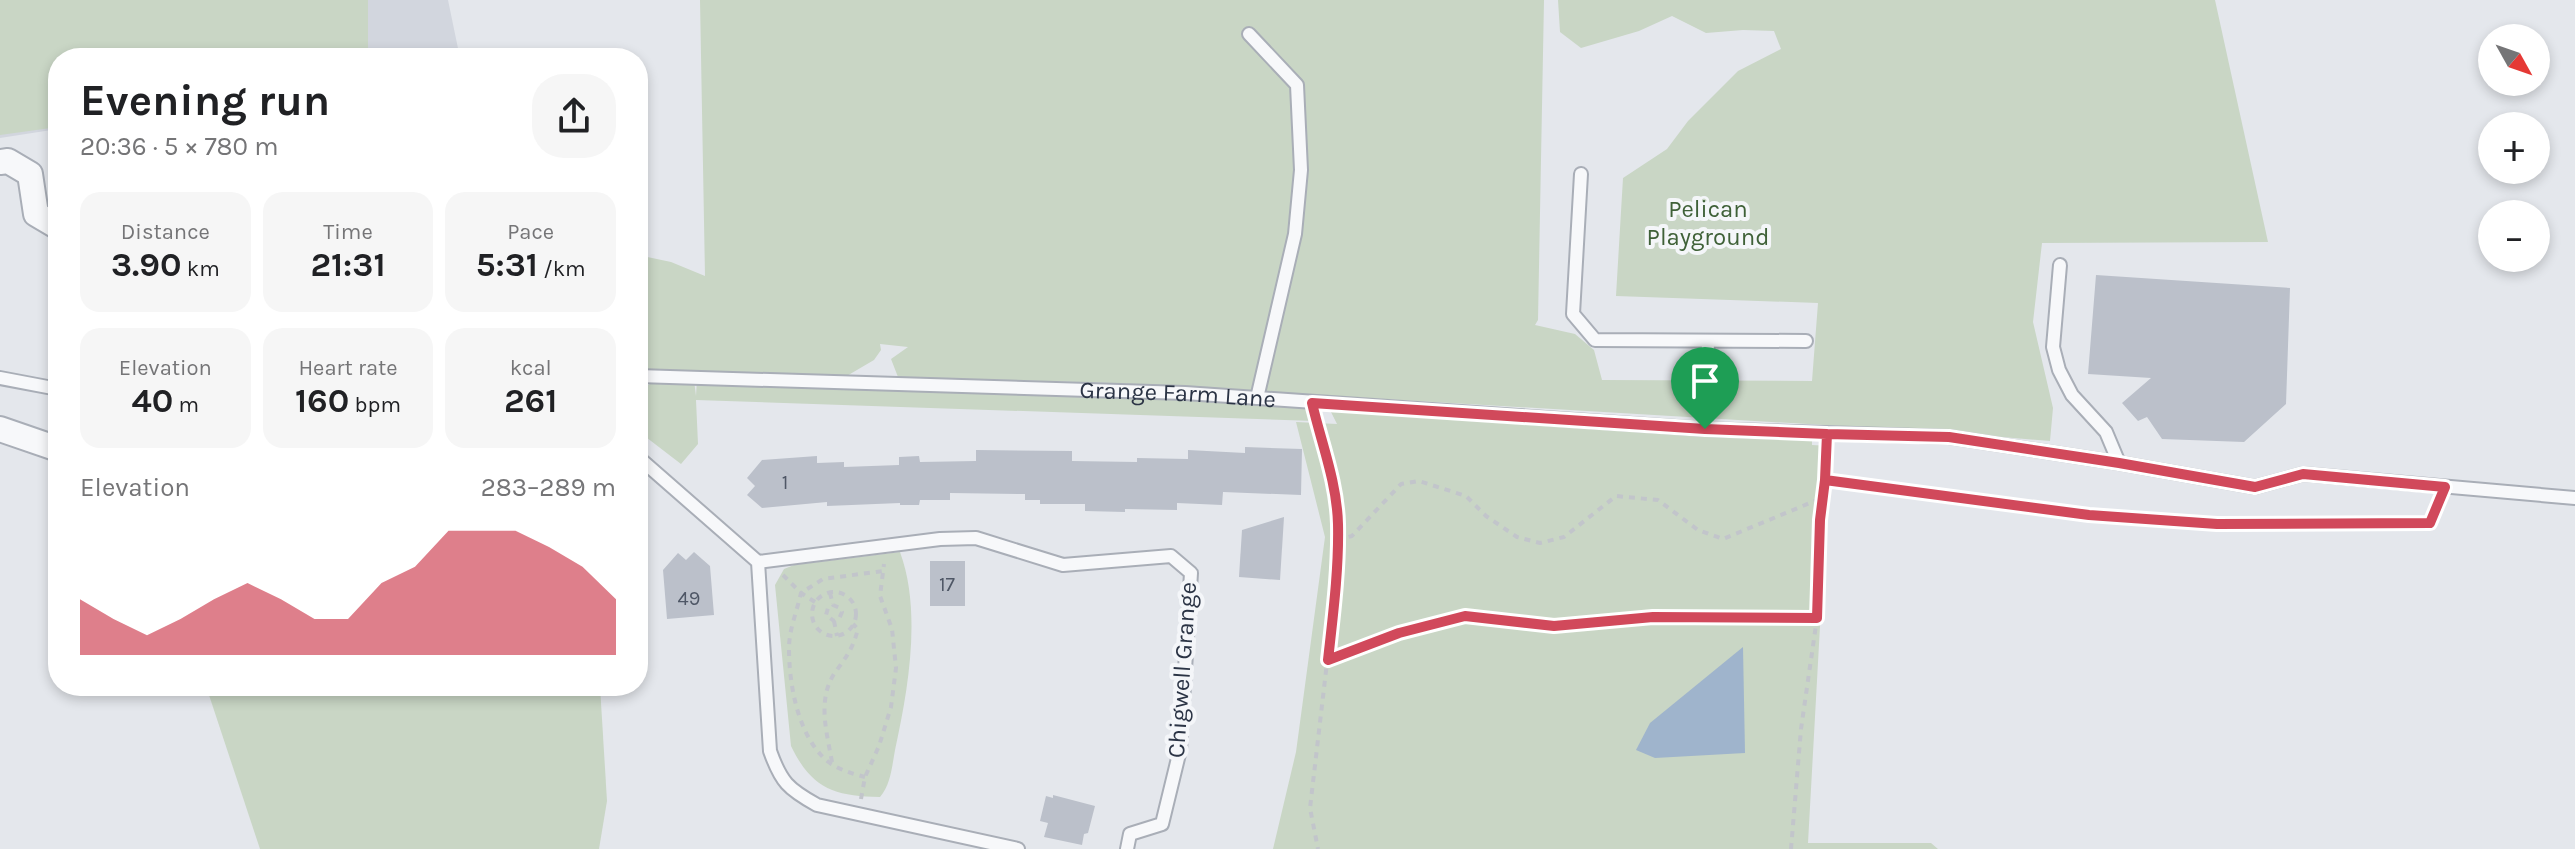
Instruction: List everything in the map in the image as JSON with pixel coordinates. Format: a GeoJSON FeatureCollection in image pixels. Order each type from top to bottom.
{"type":"FeatureCollection","features":[{"type":"Feature","properties":{"kind":"street"},"geometry":{"type":"LineString","coordinates":[[0,162],[8,161],[30,174],[36,214],[48,221]]}},
{"type":"Feature","properties":{"kind":"street"},"geometry":{"type":"LineString","coordinates":[[0,429],[48,446]]}},
{"type":"Feature","properties":{"kind":"lane"},"geometry":{"type":"LineString","coordinates":[[1249,34],[1297,85],[1301,170],[1295,234],[1257,398]]}},
{"type":"Feature","properties":{"kind":"lane"},"geometry":{"type":"LineString","coordinates":[[1581,174],[1573,314],[1595,340],[1806,341]]}},
{"type":"Feature","properties":{"kind":"lane"},"geometry":{"type":"LineString","coordinates":[[2060,265],[2053,347],[2059,370],[2072,395],[2106,432],[2119,463]]}},
{"type":"Feature","properties":{"kind":"lane"},"geometry":{"type":"LineString","coordinates":[[1705,429],[1708,341]]}},
{"type":"Feature","properties":{"kind":"lane","name":"Grange Farm Lane"},"geometry":{"type":"LineString","coordinates":[[648,376],[1185,393],[1705,429],[1949,437],[2255,487],[2303,474],[2575,498]]}},
{"type":"Feature","properties":{"kind":"lane"},"geometry":{"type":"LineString","coordinates":[[0,378],[48,387]]}},
{"type":"Feature","properties":{"kind":"lane"},"geometry":{"type":"LineString","coordinates":[[648,466],[758,562],[770,751],[779,777],[797,795],[817,805],[1018,849]]}},
{"type":"Feature","properties":{"kind":"lane","name":"Chigwell Grange"},"geometry":{"type":"LineString","coordinates":[[758,562],[976,538],[1063,565],[1171,556],[1191,573],[1177,765],[1162,824],[1130,834],[1127,849]]}},
{"type":"Feature","properties":{"kind":"path"},"geometry":{"type":"LineString","coordinates":[[1312,403],[1330,468],[1338,522],[1335,594],[1310,808],[1318,849]]}},
{"type":"Feature","properties":{"kind":"path"},"geometry":{"type":"LineString","coordinates":[[1791,849],[1801,729],[1817,618],[1827,434]]}},
{"type":"Feature","properties":{"kind":"path"},"geometry":{"type":"LineString","coordinates":[[1825,480],[2089,515],[2279,525],[2430,523],[2445,487]]}},
{"type":"Feature","properties":{"kind":"path"},"geometry":{"type":"LineString","coordinates":[[1337,540],[1352,536],[1401,484],[1419,481],[1466,496],[1486,516],[1517,537],[1540,543],[1564,537],[1616,496],[1658,500],[1698,530],[1723,539],[1822,498]]}},
{"type":"Feature","properties":{"kind":"path"},"geometry":{"type":"LineString","coordinates":[[858,814],[865,777],[891,707],[896,668],[892,629],[880,596],[886,546]]}},
{"type":"Feature","properties":{"kind":"path"},"geometry":{"type":"LineString","coordinates":[[865,777],[845,772],[821,756],[803,726],[792,689],[789,646],[801,593],[823,579],[883,571]]}},
{"type":"Feature","properties":{"kind":"path"},"geometry":{"type":"LineString","coordinates":[[781,574],[815,602]]}},
{"type":"Feature","properties":{"kind":"path"},"geometry":{"type":"LineString","coordinates":[[830,593],[833,605]]}},
{"type":"Feature","properties":{"kind":"path"},"geometry":{"type":"LineString","coordinates":[[830,593],[847,597],[855,610],[853,624],[837,636],[817,629],[812,616],[815,602],[830,593]]}},
{"type":"Feature","properties":{"kind":"path"},"geometry":{"type":"LineString","coordinates":[[833,605],[842,612]]}},
{"type":"Feature","properties":{"kind":"path"},"geometry":{"type":"LineString","coordinates":[[826,615],[833,605]]}},
{"type":"Feature","properties":{"kind":"path"},"geometry":{"type":"LineString","coordinates":[[842,612],[855,610]]}},
{"type":"Feature","properties":{"kind":"path"},"geometry":{"type":"LineString","coordinates":[[834,621],[841,617],[842,612]]}},
{"type":"Feature","properties":{"kind":"path"},"geometry":{"type":"LineString","coordinates":[[812,616],[826,615],[834,621],[837,636]]}},
{"type":"Feature","properties":{"kind":"path"},"geometry":{"type":"LineString","coordinates":[[1328,660],[1399,633],[1465,616],[1554,626],[1653,617],[1817,618]]}},
{"type":"Feature","properties":{"kind":"path"},"geometry":{"type":"LineString","coordinates":[[832,764],[824,719],[825,694],[833,676],[852,651],[858,629],[853,624]]}},
{"type":"Feature","properties":{"kind":"shaded area"},"geometry":{"type":"Polygon","coordinates":[[[0,0],[448,0],[458,48],[48,48],[48,131],[0,138],[0,0]]]}},
{"type":"Feature","properties":{"kind":"green space"},"geometry":{"type":"Polygon","coordinates":[[[0,0],[368,0],[368,48],[48,48],[48,128],[0,135],[0,0]]]}},
{"type":"Feature","properties":{"kind":"green space","name":"Pelican Playground"},"geometry":{"type":"Polygon","coordinates":[[[700,0],[1544,0],[1538,320],[1535,325],[1575,334],[1594,350],[1602,380],[1812,381],[1818,303],[1616,296],[1623,178],[1667,149],[1688,121],[1738,71],[1781,49],[1774,31],[1706,33],[1672,16],[1639,31],[1581,48],[1560,32],[1558,0],[2215,0],[2268,242],[2042,243],[2033,322],[2053,408],[2050,441],[1113,383],[898,377],[891,359],[908,347],[880,344],[881,350],[874,360],[845,377],[648,370],[648,257],[671,262],[705,276],[700,0]]]}},
{"type":"Feature","properties":{"kind":"green space"},"geometry":{"type":"Polygon","coordinates":[[[697,379],[1309,405],[1314,421],[696,400],[698,444],[681,464],[648,439],[648,385],[658,380],[694,380],[696,396],[697,379]]]}},
{"type":"Feature","properties":{"kind":"green space"},"geometry":{"type":"Polygon","coordinates":[[[1330,410],[1812,440],[1812,445],[1830,446],[1808,843],[1931,843],[1938,849],[1273,849],[1296,752],[1325,537],[1296,422],[1337,424],[1330,410]]]}},
{"type":"Feature","properties":{"kind":"green space"},"geometry":{"type":"Polygon","coordinates":[[[900,552],[910,600],[911,651],[890,775],[880,797],[837,792],[816,781],[807,772],[791,746],[775,585],[784,569],[794,565],[900,552]]]}},
{"type":"Feature","properties":{"kind":"green space"},"geometry":{"type":"Polygon","coordinates":[[[209,696],[601,696],[607,801],[599,849],[260,849],[209,696]]]}},
{"type":"Feature","properties":{"kind":"water"},"geometry":{"type":"Polygon","coordinates":[[[1743,647],[1745,753],[1655,758],[1636,750],[1650,723],[1743,647]]]}},
{"type":"Feature","properties":{"kind":"building"},"geometry":{"type":"Polygon","coordinates":[[[2096,275],[2290,288],[2286,404],[2244,442],[2162,439],[2147,417],[2138,421],[2122,403],[2151,378],[2088,374],[2096,275]]]}},
{"type":"Feature","properties":{"kind":"building"},"geometry":{"type":"Polygon","coordinates":[[[1245,447],[1302,449],[1301,495],[1223,492],[1222,505],[1177,503],[1177,510],[1125,509],[1125,512],[1085,511],[1085,504],[1040,504],[1040,500],[1025,500],[1025,494],[950,493],[950,500],[920,500],[919,505],[827,506],[827,502],[762,508],[747,495],[755,486],[747,478],[762,460],[817,456],[817,463],[844,462],[844,467],[899,465],[899,457],[919,456],[920,462],[976,461],[976,450],[1072,451],[1072,461],[1137,462],[1137,458],[1188,459],[1188,450],[1245,453],[1245,447]]]}},
{"type":"Feature","properties":{"kind":"building"},"geometry":{"type":"Polygon","coordinates":[[[1284,517],[1280,580],[1239,577],[1242,530],[1284,517]]]}},
{"type":"Feature","properties":{"kind":"building"},"geometry":{"type":"Polygon","coordinates":[[[694,552],[710,566],[714,615],[667,619],[663,570],[678,553],[686,560],[694,552]]]}},
{"type":"Feature","properties":{"kind":"building"},"geometry":{"type":"Polygon","coordinates":[[[930,561],[965,561],[965,606],[930,606],[930,561]]]}},
{"type":"Feature","properties":{"kind":"building"},"geometry":{"type":"Polygon","coordinates":[[[1053,795],[1095,806],[1082,845],[1044,837],[1048,823],[1040,821],[1046,796],[1053,798],[1053,795]]]}},
{"type":"Feature","properties":{"kind":"route"},"geometry":{"type":"LineString","coordinates":[[1705,429],[1312,403],[1330,468],[1338,522],[1328,660],[1399,633],[1465,616],[1554,626],[1653,617],[1817,618],[1827,434],[1949,437],[2255,487],[2303,474],[2445,487],[2430,523],[2217,524],[2089,515],[1825,480],[1827,434],[1705,429]]}}]}
